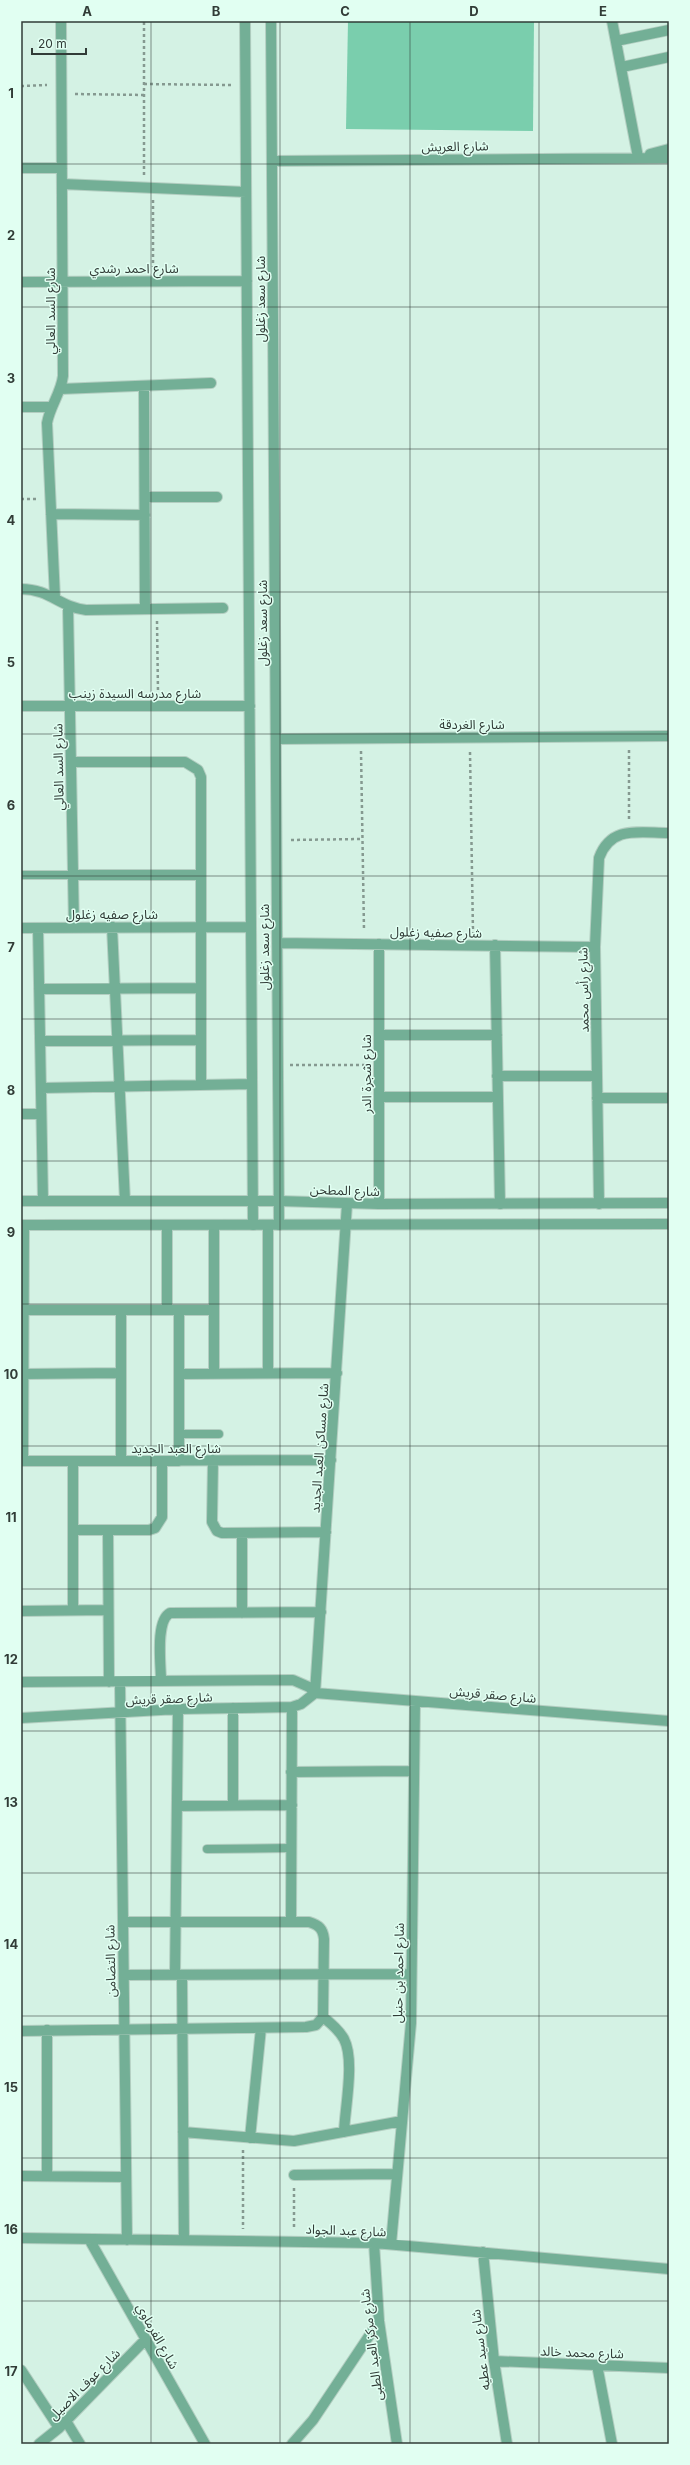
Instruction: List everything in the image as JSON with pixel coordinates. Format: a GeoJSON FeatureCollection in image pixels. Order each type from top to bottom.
{"type":"FeatureCollection","features":[{"type":"Feature","properties":{"kind":"street","name":"شارع السد العالي"},"geometry":{"type":"LineString","coordinates":[[54,598],[47,423],[50,407],[60,389],[63,376],[61,21]]}},
{"type":"Feature","properties":{"kind":"street","name":"شارع سعد زغلول"},"geometry":{"type":"LineString","coordinates":[[246,21],[253,1225]]}},
{"type":"Feature","properties":{"kind":"street","name":"شارع سعد زغلول"},"geometry":{"type":"LineString","coordinates":[[271,21],[279,1225]]}},
{"type":"Feature","properties":{"kind":"street"},"geometry":{"type":"LineString","coordinates":[[612,21],[638,157]]}},
{"type":"Feature","properties":{"kind":"street"},"geometry":{"type":"LineString","coordinates":[[616,41],[669,30]]}},
{"type":"Feature","properties":{"kind":"street"},"geometry":{"type":"LineString","coordinates":[[622,67],[669,58]]}},
{"type":"Feature","properties":{"kind":"street","name":"شارع العريش"},"geometry":{"type":"LineString","coordinates":[[638,157],[669,149]]}},
{"type":"Feature","properties":{"kind":"street","name":"شارع العريش"},"geometry":{"type":"LineString","coordinates":[[272,162],[638,157],[669,158]]}},
{"type":"Feature","properties":{"kind":"street"},"geometry":{"type":"LineString","coordinates":[[21,168],[62,168]]}},
{"type":"Feature","properties":{"kind":"street"},"geometry":{"type":"LineString","coordinates":[[62,184],[246,192]]}},
{"type":"Feature","properties":{"kind":"street","name":"شارع احمد رشدي"},"geometry":{"type":"LineString","coordinates":[[21,282],[247,281]]}},
{"type":"Feature","properties":{"kind":"street"},"geometry":{"type":"LineString","coordinates":[[60,389],[211,383]]}},
{"type":"Feature","properties":{"kind":"street"},"geometry":{"type":"LineString","coordinates":[[144,386],[146,609]]}},
{"type":"Feature","properties":{"kind":"street"},"geometry":{"type":"LineString","coordinates":[[21,407],[50,407]]}},
{"type":"Feature","properties":{"kind":"street"},"geometry":{"type":"LineString","coordinates":[[145,497],[217,497]]}},
{"type":"Feature","properties":{"kind":"street"},"geometry":{"type":"LineString","coordinates":[[51,514],[144,515]]}},
{"type":"Feature","properties":{"kind":"street"},"geometry":{"type":"LineString","coordinates":[[21,589],[37,590],[68,606],[86,610],[223,608]]}},
{"type":"Feature","properties":{"kind":"street","name":"شارع السد العالي"},"geometry":{"type":"LineString","coordinates":[[68,606],[74,927]]}},
{"type":"Feature","properties":{"kind":"street","name":"شارع مدرسه السيدة زينب"},"geometry":{"type":"LineString","coordinates":[[21,706],[250,706]]}},
{"type":"Feature","properties":{"kind":"street","name":"شارع الغردقة"},"geometry":{"type":"LineString","coordinates":[[276,739],[669,736]]}},
{"type":"Feature","properties":{"kind":"street"},"geometry":{"type":"LineString","coordinates":[[71,762],[185,762],[193,764],[198,770],[200,777],[201,876],[201,1085]]}},
{"type":"Feature","properties":{"kind":"street","name":"شارع رأس محمد"},"geometry":{"type":"LineString","coordinates":[[599,1204],[595,947],[599,858],[604,845],[615,835],[630,833],[669,833]]}},
{"type":"Feature","properties":{"kind":"street"},"geometry":{"type":"LineString","coordinates":[[73,875],[201,876]]}},
{"type":"Feature","properties":{"kind":"street","name":"شارع صفيه زغلول"},"geometry":{"type":"LineString","coordinates":[[21,928],[251,927]]}},
{"type":"Feature","properties":{"kind":"street"},"geometry":{"type":"LineString","coordinates":[[38,928],[43,1201]]}},
{"type":"Feature","properties":{"kind":"street"},"geometry":{"type":"LineString","coordinates":[[112,928],[125,1201]]}},
{"type":"Feature","properties":{"kind":"street","name":"شارع صفيه زغلول"},"geometry":{"type":"LineString","coordinates":[[277,943],[595,947]]}},
{"type":"Feature","properties":{"kind":"street","name":"شارع شجرة الدر"},"geometry":{"type":"LineString","coordinates":[[379,944],[379,1204]]}},
{"type":"Feature","properties":{"kind":"street"},"geometry":{"type":"LineString","coordinates":[[495,945],[500,1204]]}},
{"type":"Feature","properties":{"kind":"street"},"geometry":{"type":"LineString","coordinates":[[39,989],[201,988]]}},
{"type":"Feature","properties":{"kind":"street"},"geometry":{"type":"LineString","coordinates":[[379,1035],[497,1035]]}},
{"type":"Feature","properties":{"kind":"street"},"geometry":{"type":"LineString","coordinates":[[40,1041],[201,1040]]}},
{"type":"Feature","properties":{"kind":"street"},"geometry":{"type":"LineString","coordinates":[[497,1076],[597,1076]]}},
{"type":"Feature","properties":{"kind":"street"},"geometry":{"type":"LineString","coordinates":[[41,1088],[252,1084]]}},
{"type":"Feature","properties":{"kind":"street"},"geometry":{"type":"LineString","coordinates":[[379,1097],[498,1097]]}},
{"type":"Feature","properties":{"kind":"street"},"geometry":{"type":"LineString","coordinates":[[597,1098],[669,1098]]}},
{"type":"Feature","properties":{"kind":"street"},"geometry":{"type":"LineString","coordinates":[[21,1114],[41,1114]]}},
{"type":"Feature","properties":{"kind":"street","name":"شارع المطحن"},"geometry":{"type":"LineString","coordinates":[[21,1201],[279,1200],[347,1204],[669,1203]]}},
{"type":"Feature","properties":{"kind":"street","name":"شارع مساكن العبد الجديد"},"geometry":{"type":"LineString","coordinates":[[315,1693],[347,1204]]}},
{"type":"Feature","properties":{"kind":"street"},"geometry":{"type":"LineString","coordinates":[[22,1461],[22,1225],[346,1226],[669,1224]]}},
{"type":"Feature","properties":{"kind":"street"},"geometry":{"type":"LineString","coordinates":[[167,1225],[167,1310]]}},
{"type":"Feature","properties":{"kind":"street"},"geometry":{"type":"LineString","coordinates":[[214,1225],[214,1374]]}},
{"type":"Feature","properties":{"kind":"street"},"geometry":{"type":"LineString","coordinates":[[268,1225],[268,1373]]}},
{"type":"Feature","properties":{"kind":"street"},"geometry":{"type":"LineString","coordinates":[[23,1310],[214,1310]]}},
{"type":"Feature","properties":{"kind":"street"},"geometry":{"type":"LineString","coordinates":[[121,1310],[121,1461]]}},
{"type":"Feature","properties":{"kind":"street"},"geometry":{"type":"LineString","coordinates":[[179,1310],[179,1461]]}},
{"type":"Feature","properties":{"kind":"street"},"geometry":{"type":"LineString","coordinates":[[23,1374],[121,1373]]}},
{"type":"Feature","properties":{"kind":"street"},"geometry":{"type":"LineString","coordinates":[[179,1374],[336,1373]]}},
{"type":"Feature","properties":{"kind":"street"},"geometry":{"type":"LineString","coordinates":[[73,1530],[150,1530],[160,1523],[162,1460]]}},
{"type":"Feature","properties":{"kind":"street"},"geometry":{"type":"LineString","coordinates":[[213,1460],[214,1527],[222,1533],[326,1532]]}},
{"type":"Feature","properties":{"kind":"street","name":"شارع العبد الجديد"},"geometry":{"type":"LineString","coordinates":[[22,1461],[331,1460]]}},
{"type":"Feature","properties":{"kind":"street"},"geometry":{"type":"LineString","coordinates":[[73,1461],[73,1610]]}},
{"type":"Feature","properties":{"kind":"street"},"geometry":{"type":"LineString","coordinates":[[108,1530],[109,1682]]}},
{"type":"Feature","properties":{"kind":"street"},"geometry":{"type":"LineString","coordinates":[[242,1533],[242,1613]]}},
{"type":"Feature","properties":{"kind":"street"},"geometry":{"type":"LineString","coordinates":[[21,1611],[108,1610]]}},
{"type":"Feature","properties":{"kind":"street"},"geometry":{"type":"LineString","coordinates":[[161,1681],[161,1625],[165,1616],[170,1613],[321,1612]]}},
{"type":"Feature","properties":{"kind":"street","name":"شارع صقر قريش"},"geometry":{"type":"LineString","coordinates":[[21,1682],[293,1680],[309,1687],[315,1693],[669,1721]]}},
{"type":"Feature","properties":{"kind":"street","name":"شارع التضامن"},"geometry":{"type":"LineString","coordinates":[[120,1682],[127,2240]]}},
{"type":"Feature","properties":{"kind":"street","name":"شارع صقر قريش"},"geometry":{"type":"LineString","coordinates":[[21,1718],[178,1709],[292,1707],[301,1704],[315,1693]]}},
{"type":"Feature","properties":{"kind":"street","name":"شارع احمد بن حنبل"},"geometry":{"type":"LineString","coordinates":[[391,2244],[411,2023],[415,1701]]}},
{"type":"Feature","properties":{"kind":"street"},"geometry":{"type":"LineString","coordinates":[[291,1922],[292,1707]]}},
{"type":"Feature","properties":{"kind":"street"},"geometry":{"type":"LineString","coordinates":[[233,1708],[233,1806]]}},
{"type":"Feature","properties":{"kind":"street"},"geometry":{"type":"LineString","coordinates":[[178,1709],[175,1922],[182,2028],[184,2240]]}},
{"type":"Feature","properties":{"kind":"street"},"geometry":{"type":"LineString","coordinates":[[291,1772],[414,1771]]}},
{"type":"Feature","properties":{"kind":"street"},"geometry":{"type":"LineString","coordinates":[[177,1806],[292,1805]]}},
{"type":"Feature","properties":{"kind":"street"},"geometry":{"type":"LineString","coordinates":[[21,2031],[124,2028],[306,2027],[316,2025],[323,2017],[323,1931],[317,1924],[309,1922],[123,1922]]}},
{"type":"Feature","properties":{"kind":"street"},"geometry":{"type":"LineString","coordinates":[[124,1975],[411,1974]]}},
{"type":"Feature","properties":{"kind":"street"},"geometry":{"type":"LineString","coordinates":[[323,2017],[336,2027],[342,2036],[349,2056],[344,2132]]}},
{"type":"Feature","properties":{"kind":"street"},"geometry":{"type":"LineString","coordinates":[[247,2138],[261,2028]]}},
{"type":"Feature","properties":{"kind":"street"},"geometry":{"type":"LineString","coordinates":[[46,2030],[47,2176]]}},
{"type":"Feature","properties":{"kind":"street"},"geometry":{"type":"LineString","coordinates":[[183,2132],[294,2141],[402,2121]]}},
{"type":"Feature","properties":{"kind":"street"},"geometry":{"type":"LineString","coordinates":[[294,2174],[397,2174]]}},
{"type":"Feature","properties":{"kind":"street"},"geometry":{"type":"LineString","coordinates":[[21,2176],[126,2176]]}},
{"type":"Feature","properties":{"kind":"street","name":"شارع عبد الجواد"},"geometry":{"type":"LineString","coordinates":[[21,2238],[374,2243],[669,2269]]}},
{"type":"Feature","properties":{"kind":"street","name":"شارع الفرماوي"},"geometry":{"type":"LineString","coordinates":[[90,2239],[145,2340],[205,2444]]}},
{"type":"Feature","properties":{"kind":"street","name":"شارع مركز العبد الطبى"},"geometry":{"type":"LineString","coordinates":[[374,2243],[379,2320],[397,2444]]}},
{"type":"Feature","properties":{"kind":"street","name":"شارع سيد عطيه"},"geometry":{"type":"LineString","coordinates":[[483,2252],[494,2361],[507,2444]]}},
{"type":"Feature","properties":{"kind":"street"},"geometry":{"type":"LineString","coordinates":[[292,2444],[313,2420],[379,2320]]}},
{"type":"Feature","properties":{"kind":"street","name":"شارع عوف الاصيل"},"geometry":{"type":"LineString","coordinates":[[39,2444],[62,2425],[145,2340]]}},
{"type":"Feature","properties":{"kind":"street","name":"شارع محمد خالد"},"geometry":{"type":"LineString","coordinates":[[494,2361],[669,2368]]}},
{"type":"Feature","properties":{"kind":"street"},"geometry":{"type":"LineString","coordinates":[[597,2365],[612,2444]]}},
{"type":"Feature","properties":{"kind":"street"},"geometry":{"type":"LineString","coordinates":[[21,2370],[62,2425],[80,2444]]}},
{"type":"Feature","properties":{"kind":"lane"},"geometry":{"type":"LineString","coordinates":[[21,875],[73,875]]}},
{"type":"Feature","properties":{"kind":"lane"},"geometry":{"type":"LineString","coordinates":[[179,1434],[219,1434]]}},
{"type":"Feature","properties":{"kind":"lane"},"geometry":{"type":"LineString","coordinates":[[207,1849],[291,1848]]}},
{"type":"Feature","properties":{"kind":"path"},"geometry":{"type":"LineString","coordinates":[[144,21],[144,95],[154,281]]}},
{"type":"Feature","properties":{"kind":"path"},"geometry":{"type":"LineString","coordinates":[[144,84],[246,85]]}},
{"type":"Feature","properties":{"kind":"path"},"geometry":{"type":"LineString","coordinates":[[21,86],[144,95]]}},
{"type":"Feature","properties":{"kind":"path"},"geometry":{"type":"LineString","coordinates":[[157,609],[159,706]]}},
{"type":"Feature","properties":{"kind":"path"},"geometry":{"type":"LineString","coordinates":[[629,736],[630,833]]}},
{"type":"Feature","properties":{"kind":"path"},"geometry":{"type":"LineString","coordinates":[[361,738],[364,944]]}},
{"type":"Feature","properties":{"kind":"path"},"geometry":{"type":"LineString","coordinates":[[470,738],[473,945]]}},
{"type":"Feature","properties":{"kind":"path"},"geometry":{"type":"LineString","coordinates":[[276,841],[362,839]]}},
{"type":"Feature","properties":{"kind":"path"},"geometry":{"type":"LineString","coordinates":[[278,1065],[379,1065]]}},
{"type":"Feature","properties":{"kind":"path"},"geometry":{"type":"LineString","coordinates":[[243,2241],[247,2138]]}},
{"type":"Feature","properties":{"kind":"path"},"geometry":{"type":"LineString","coordinates":[[294,2174],[294,2242]]}},
{"type":"Feature","properties":{"kind":"green space"},"geometry":{"type":"Polygon","coordinates":[[[348,21],[534,21],[533,131],[346,129],[348,21]]]}}]}
